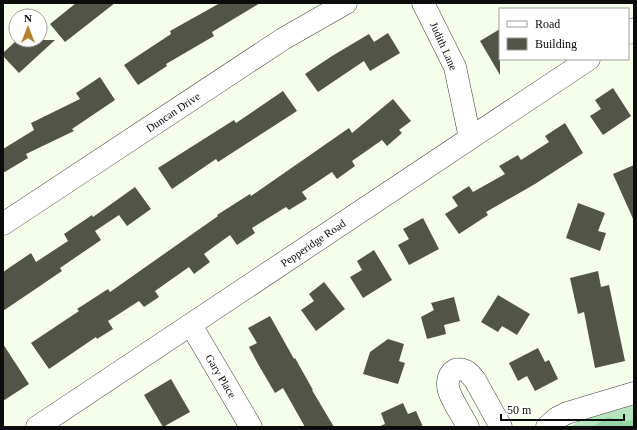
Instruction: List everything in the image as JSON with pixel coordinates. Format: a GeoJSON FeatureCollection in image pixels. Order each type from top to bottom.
{"type":"FeatureCollection","features":[{"type":"Feature","properties":{"kind":"street","name":"Duncan Drive"},"geometry":{"type":"LineString","coordinates":[[3,224],[283,39],[346,3]]}},
{"type":"Feature","properties":{"kind":"street","name":"Judith Lane"},"geometry":{"type":"LineString","coordinates":[[423,3],[455,67],[470,138]]}},
{"type":"Feature","properties":{"kind":"street","name":"Pepperidge Road"},"geometry":{"type":"LineString","coordinates":[[37,427],[587,60]]}},
{"type":"Feature","properties":{"kind":"street","name":"Gary Place"},"geometry":{"type":"LineString","coordinates":[[191,325],[251,427]]}},
{"type":"Feature","properties":{"kind":"street"},"geometry":{"type":"LineString","coordinates":[[468,427],[449,390],[449,376],[455,370],[461,369],[470,374],[475,380],[501,427]]}},
{"type":"Feature","properties":{"kind":"street"},"geometry":{"type":"LineString","coordinates":[[547,427],[557,418],[566,413],[634,393]]}},
{"type":"Feature","properties":{"kind":"green space"},"geometry":{"type":"Polygon","coordinates":[[[634,400],[634,427],[570,427],[595,410],[634,400]]]}},
{"type":"Feature","properties":{"kind":"green space"},"geometry":{"type":"Polygon","coordinates":[[[608,417],[624,422],[634,419],[634,427],[592,427],[608,417]]]}},
{"type":"Feature","properties":{"kind":"building"},"geometry":{"type":"Polygon","coordinates":[[[76,3],[115,3],[65,42],[50,24],[76,3]]]}},
{"type":"Feature","properties":{"kind":"building"},"geometry":{"type":"Polygon","coordinates":[[[220,3],[260,3],[212,32],[214,36],[166,64],[167,66],[138,85],[124,65],[171,34],[170,31],[220,3]]]}},
{"type":"Feature","properties":{"kind":"building"},"geometry":{"type":"Polygon","coordinates":[[[499,30],[500,75],[480,41],[499,30]]]}},
{"type":"Feature","properties":{"kind":"building"},"geometry":{"type":"Polygon","coordinates":[[[388,33],[400,53],[370,71],[364,61],[318,92],[305,74],[369,34],[374,42],[388,33]]]}},
{"type":"Feature","properties":{"kind":"building"},"geometry":{"type":"Polygon","coordinates":[[[48,40],[55,40],[48,46],[48,40]]]}},
{"type":"Feature","properties":{"kind":"building"},"geometry":{"type":"Polygon","coordinates":[[[8,48],[46,48],[19,73],[3,56],[3,53],[8,48]]]}},
{"type":"Feature","properties":{"kind":"building"},"geometry":{"type":"Polygon","coordinates":[[[100,77],[115,100],[72,129],[74,131],[26,154],[28,158],[3,173],[3,149],[34,130],[31,123],[80,99],[76,93],[100,77]]]}},
{"type":"Feature","properties":{"kind":"building"},"geometry":{"type":"Polygon","coordinates":[[[613,88],[631,116],[603,135],[590,116],[601,109],[595,100],[613,88]]]}},
{"type":"Feature","properties":{"kind":"building"},"geometry":{"type":"Polygon","coordinates":[[[283,91],[297,111],[218,162],[216,159],[172,189],[158,168],[234,120],[236,123],[283,91]]]}},
{"type":"Feature","properties":{"kind":"building"},"geometry":{"type":"Polygon","coordinates":[[[393,99],[411,121],[399,130],[402,133],[387,146],[382,140],[352,161],[355,166],[337,179],[332,172],[302,192],[307,199],[289,210],[286,207],[252,228],[255,233],[237,245],[230,235],[204,254],[210,262],[194,274],[189,267],[155,291],[159,297],[144,307],[139,301],[108,321],[113,329],[97,339],[96,337],[49,369],[31,343],[79,311],[77,309],[108,289],[110,292],[218,216],[217,215],[250,194],[251,196],[349,128],[352,133],[393,99]]]}},
{"type":"Feature","properties":{"kind":"building"},"geometry":{"type":"Polygon","coordinates":[[[565,123],[583,153],[535,184],[486,212],[488,215],[459,234],[445,214],[458,206],[452,197],[469,186],[473,192],[505,174],[499,166],[518,155],[521,160],[549,142],[545,136],[565,123]]]}},
{"type":"Feature","properties":{"kind":"building"},"geometry":{"type":"Polygon","coordinates":[[[634,165],[634,221],[613,174],[634,165]]]}},
{"type":"Feature","properties":{"kind":"building"},"geometry":{"type":"Polygon","coordinates":[[[135,187],[151,209],[127,226],[119,215],[95,231],[101,240],[60,268],[62,271],[3,311],[3,272],[31,253],[36,262],[68,241],[64,234],[92,215],[93,217],[135,187]]]}},
{"type":"Feature","properties":{"kind":"building"},"geometry":{"type":"Polygon","coordinates":[[[578,203],[605,213],[598,231],[606,233],[600,251],[566,238],[578,203]]]}},
{"type":"Feature","properties":{"kind":"building"},"geometry":{"type":"Polygon","coordinates":[[[423,218],[439,249],[409,265],[398,245],[409,239],[403,229],[423,218]]]}},
{"type":"Feature","properties":{"kind":"building"},"geometry":{"type":"Polygon","coordinates":[[[374,250],[392,280],[363,298],[350,277],[362,270],[357,261],[374,250]]]}},
{"type":"Feature","properties":{"kind":"building"},"geometry":{"type":"Polygon","coordinates":[[[598,271],[601,287],[609,285],[625,361],[595,368],[584,312],[578,314],[570,278],[598,271]]]}},
{"type":"Feature","properties":{"kind":"building"},"geometry":{"type":"Polygon","coordinates":[[[324,282],[345,309],[316,331],[301,310],[314,301],[309,294],[324,282]]]}},
{"type":"Feature","properties":{"kind":"building"},"geometry":{"type":"Polygon","coordinates":[[[498,295],[530,314],[517,335],[502,326],[498,332],[481,322],[498,295]]]}},
{"type":"Feature","properties":{"kind":"building"},"geometry":{"type":"Polygon","coordinates":[[[454,297],[460,321],[444,325],[446,334],[427,339],[421,317],[434,310],[431,303],[454,297]]]}},
{"type":"Feature","properties":{"kind":"building"},"geometry":{"type":"Polygon","coordinates":[[[270,316],[334,427],[305,427],[283,388],[275,393],[258,364],[249,347],[257,343],[248,328],[270,316]]]}},
{"type":"Feature","properties":{"kind":"building"},"geometry":{"type":"Polygon","coordinates":[[[388,339],[404,344],[399,361],[405,363],[398,384],[363,374],[370,352],[388,339]]]}},
{"type":"Feature","properties":{"kind":"building"},"geometry":{"type":"Polygon","coordinates":[[[3,344],[29,384],[3,401],[3,344]]]}},
{"type":"Feature","properties":{"kind":"building"},"geometry":{"type":"Polygon","coordinates":[[[538,348],[545,362],[549,360],[558,379],[535,391],[527,376],[518,381],[509,363],[538,348]]]}},
{"type":"Feature","properties":{"kind":"building"},"geometry":{"type":"Polygon","coordinates":[[[171,379],[190,412],[163,427],[144,395],[171,379]]]}},
{"type":"Feature","properties":{"kind":"building"},"geometry":{"type":"Polygon","coordinates":[[[403,403],[408,414],[416,411],[423,427],[378,427],[385,424],[381,413],[403,403]]]}}]}
